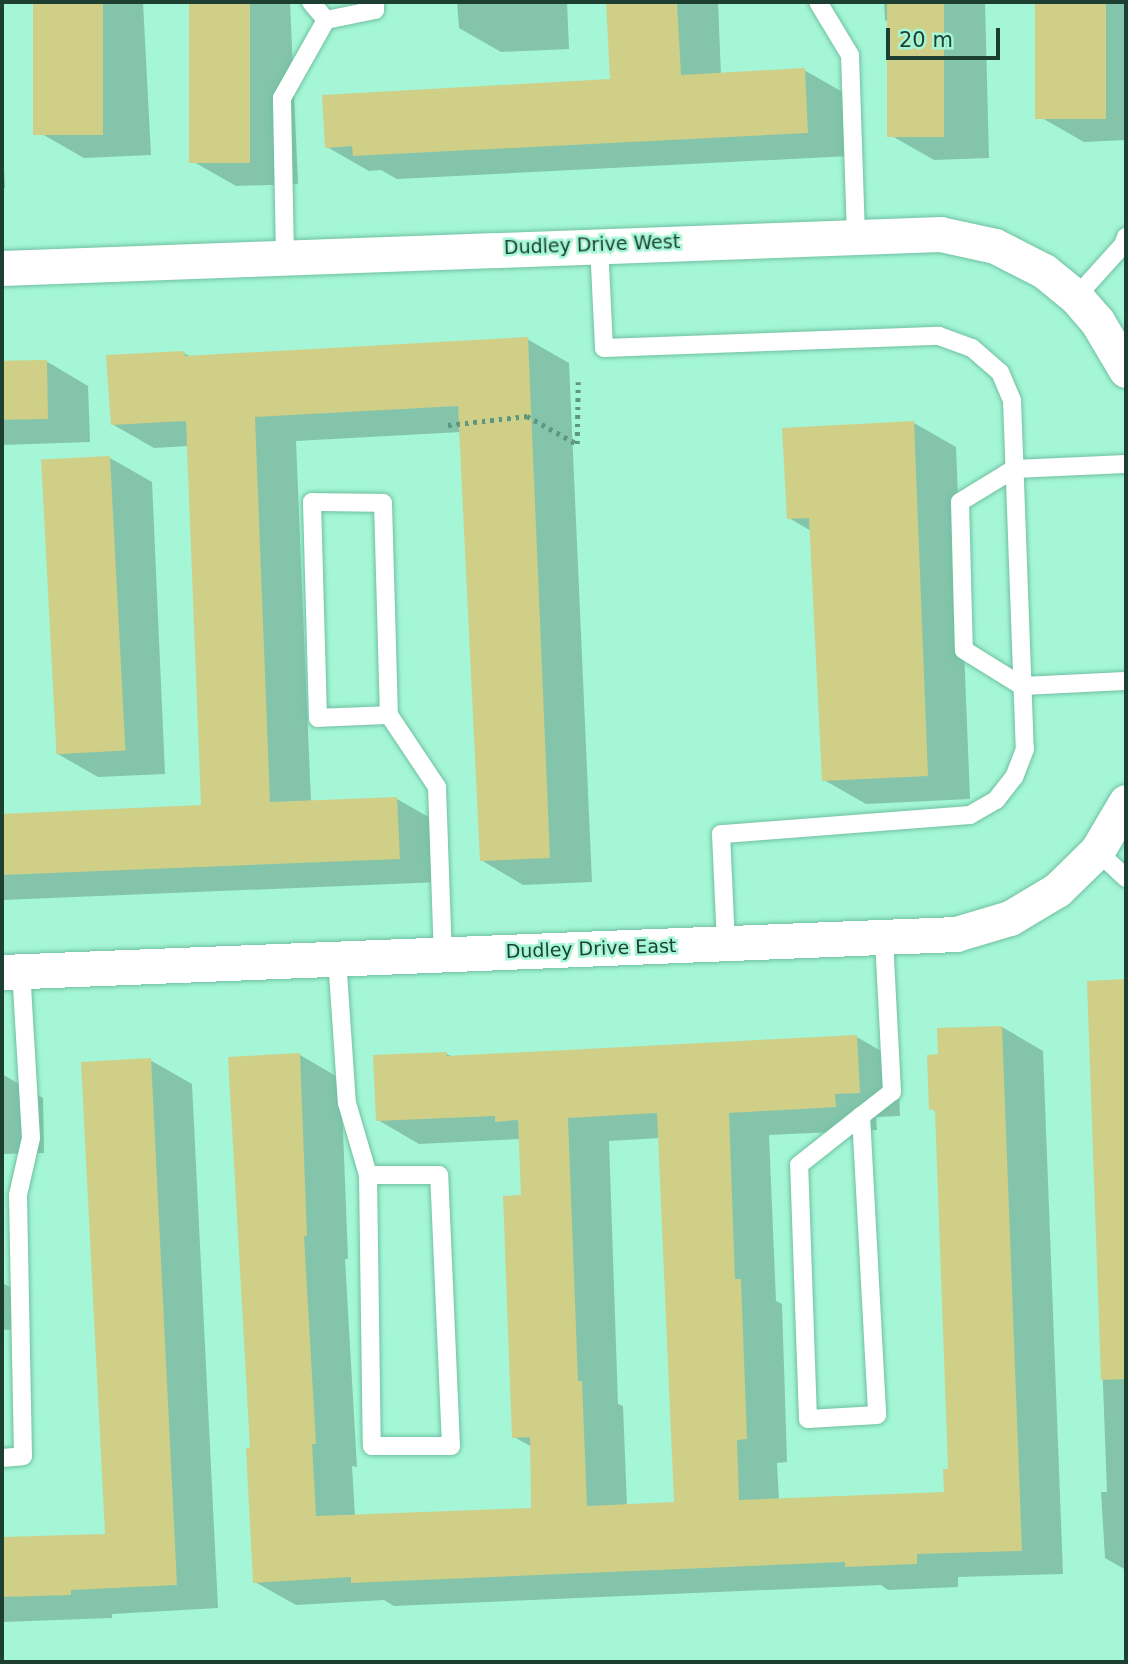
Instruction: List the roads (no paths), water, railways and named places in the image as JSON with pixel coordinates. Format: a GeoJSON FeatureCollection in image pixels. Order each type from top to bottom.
{"type":"FeatureCollection","features":[{"type":"Feature","properties":{"kind":"street","name":"Dudley Drive West"},"geometry":{"type":"LineString","coordinates":[[2,268],[926,233],[968,239],[1021,257],[1076,297],[1097,321],[1126,370]]}},
{"type":"Feature","properties":{"kind":"street","name":"Dudley Drive East"},"geometry":{"type":"LineString","coordinates":[[11,972],[957,934],[1010,918],[1035,906],[1057,890],[1097,851],[1126,802]]}},
{"type":"Feature","properties":{"kind":"lane"},"geometry":{"type":"LineString","coordinates":[[311,2],[326,20]]}},
{"type":"Feature","properties":{"kind":"lane"},"geometry":{"type":"LineString","coordinates":[[285,257],[282,99],[326,20],[375,10],[375,2]]}},
{"type":"Feature","properties":{"kind":"lane"},"geometry":{"type":"LineString","coordinates":[[818,2],[850,55],[856,235]]}},
{"type":"Feature","properties":{"kind":"lane"},"geometry":{"type":"LineString","coordinates":[[1076,297],[1125,243]]}},
{"type":"Feature","properties":{"kind":"lane"},"geometry":{"type":"LineString","coordinates":[[599,245],[604,348],[939,336],[972,348],[1000,372],[1012,400],[1025,749],[1014,777],[996,800],[970,815],[721,834],[726,944]]}},
{"type":"Feature","properties":{"kind":"lane"},"geometry":{"type":"LineString","coordinates":[[1126,464],[1014,469],[960,502],[964,650],[1022,686],[1126,681]]}},
{"type":"Feature","properties":{"kind":"lane"},"geometry":{"type":"LineString","coordinates":[[389,715],[318,718],[312,502],[383,503],[389,715],[437,787],[443,955]]}},
{"type":"Feature","properties":{"kind":"lane"},"geometry":{"type":"LineString","coordinates":[[1097,851],[1126,878]]}},
{"type":"Feature","properties":{"kind":"lane"},"geometry":{"type":"LineString","coordinates":[[861,1116],[877,1415],[808,1419],[799,1165],[861,1116],[892,1092],[884,938]]}},
{"type":"Feature","properties":{"kind":"lane"},"geometry":{"type":"LineString","coordinates":[[337,958],[347,1103],[368,1175],[372,1446],[451,1446],[439,1175],[368,1175]]}},
{"type":"Feature","properties":{"kind":"lane"},"geometry":{"type":"LineString","coordinates":[[2,1458],[23,1456],[10,1195],[31,1138],[11,972]]}}]}
